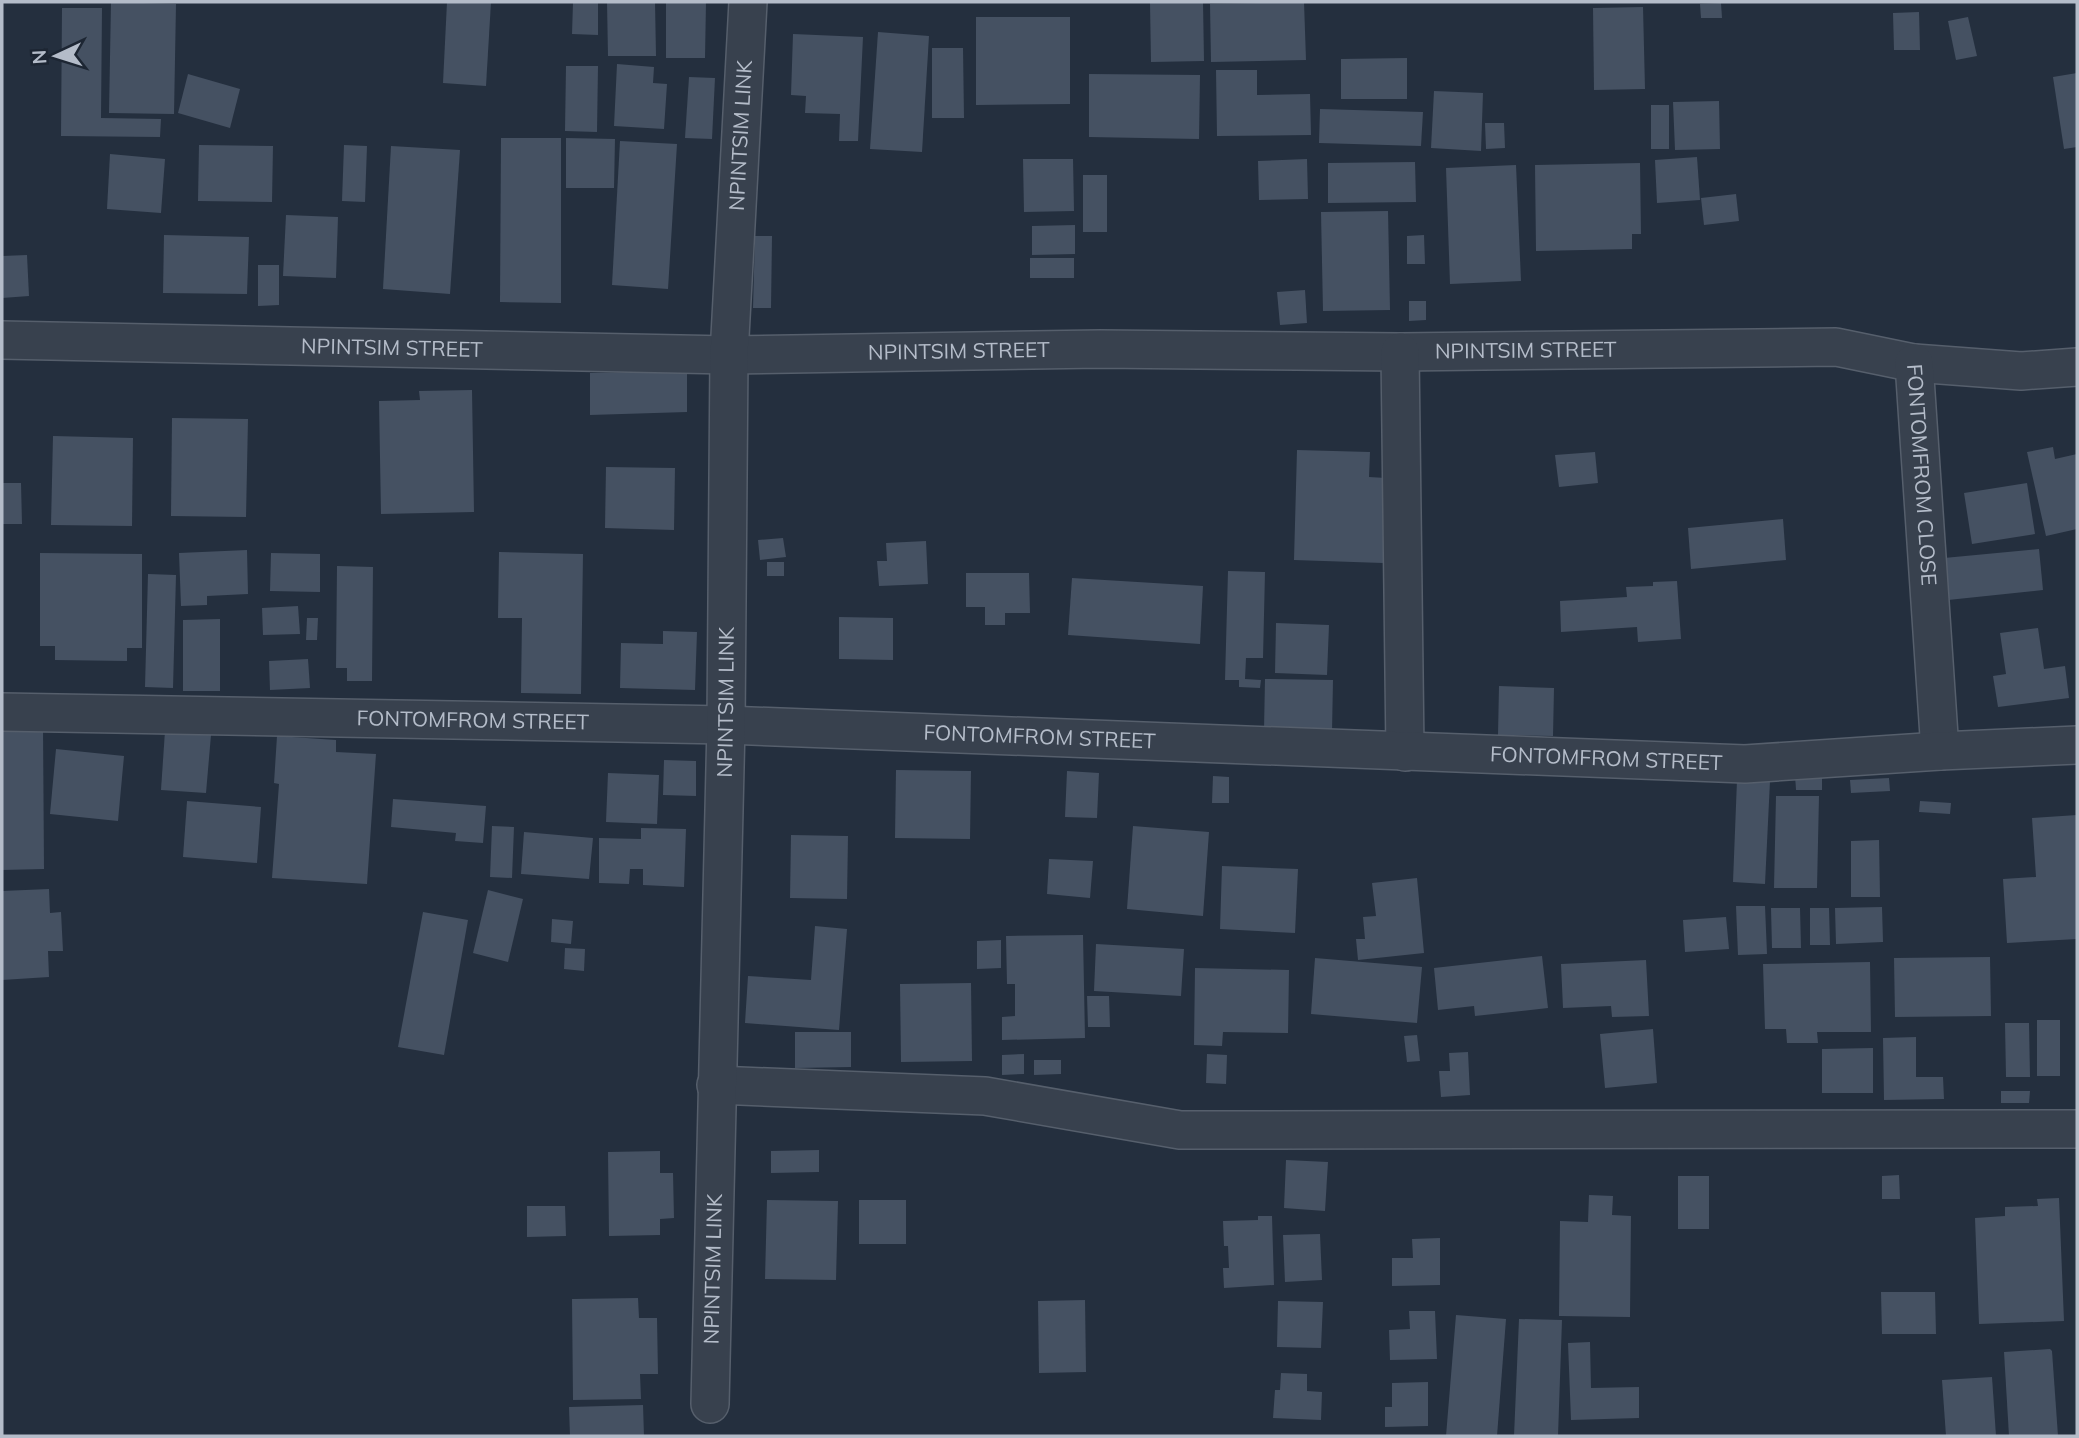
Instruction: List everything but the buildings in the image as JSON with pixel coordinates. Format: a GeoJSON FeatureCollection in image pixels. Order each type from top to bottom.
{"type":"FeatureCollection","features":[{"type":"Feature","properties":{"kind":"street","name":"NPINTSIM LINK"},"geometry":{"type":"LineString","coordinates":[[710,1405],[726,725],[729,355],[748,2]]}},
{"type":"Feature","properties":{"kind":"street","name":"NPINTSIM STREET"},"geometry":{"type":"LineString","coordinates":[[2,341],[729,355],[1100,349],[1400,352],[1836,346],[1914,363]]}},
{"type":"Feature","properties":{"kind":"street"},"geometry":{"type":"LineString","coordinates":[[1400,352],[1405,752]]}},
{"type":"Feature","properties":{"kind":"street","name":"FONTOMFROM CLOSE"},"geometry":{"type":"LineString","coordinates":[[1940,751],[1914,363],[2021,371],[2077,366]]}},
{"type":"Feature","properties":{"kind":"street","name":"FONTOMFROM STREET"},"geometry":{"type":"LineString","coordinates":[[2,712],[726,725],[1745,764],[2077,745]]}},
{"type":"Feature","properties":{"kind":"street"},"geometry":{"type":"LineString","coordinates":[[716,1086],[985,1096],[1180,1130],[2077,1129]]}}]}
